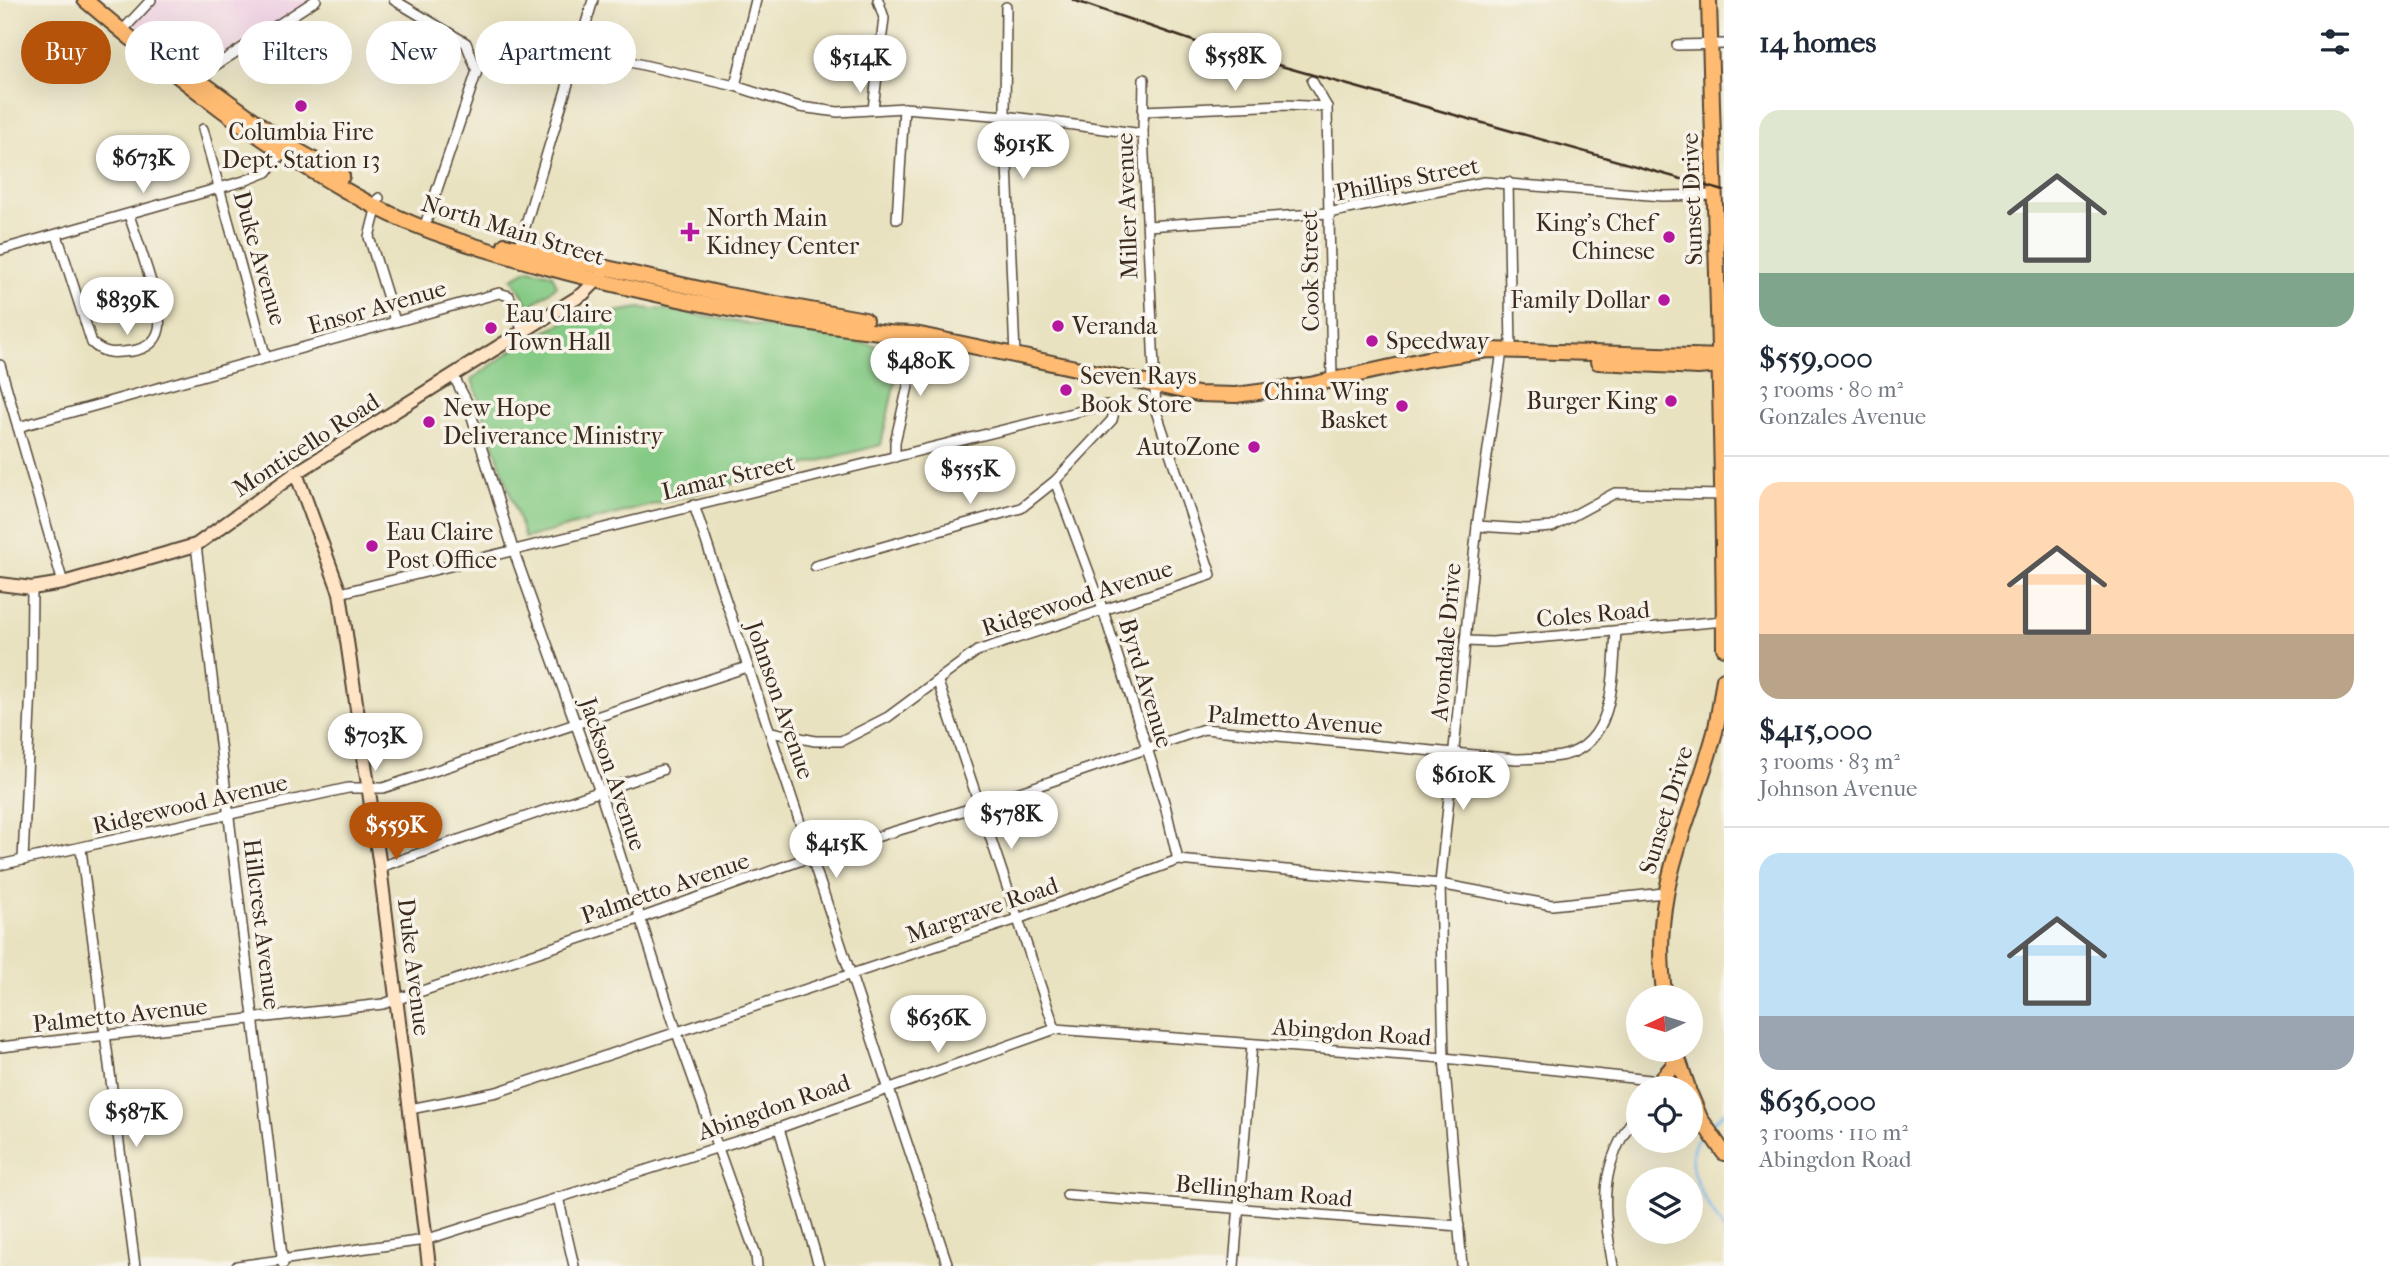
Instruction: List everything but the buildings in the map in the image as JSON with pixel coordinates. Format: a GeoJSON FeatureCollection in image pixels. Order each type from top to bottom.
{"type":"FeatureCollection","features":[{"type":"Feature","properties":{"kind":"main road","name":"North Main Street"},"geometry":{"type":"LineString","coordinates":[[85,0],[125,28]]}},
{"type":"Feature","properties":{"kind":"main road","name":"North Main Street"},"geometry":{"type":"LineString","coordinates":[[100,0],[125,28]]}},
{"type":"Feature","properties":{"kind":"main road","name":"Sunset Drive"},"geometry":{"type":"LineString","coordinates":[[1709,0],[1717,44],[1715,195],[1722,361],[1724,648]]}},
{"type":"Feature","properties":{"kind":"main road","name":"North Main Street"},"geometry":{"type":"LineString","coordinates":[[195,84],[285,149],[378,202],[426,225],[517,254],[722,308],[891,334],[914,334],[1198,394],[1258,394],[1427,359],[1474,354],[1698,367],[1722,361]]}},
{"type":"Feature","properties":{"kind":"main road","name":"Sunset Drive"},"geometry":{"type":"LineString","coordinates":[[1664,985],[1661,962],[1664,893],[1715,730],[1724,679]]}},
{"type":"Feature","properties":{"kind":"main road"},"geometry":{"type":"LineString","coordinates":[[1703,1121],[1724,1153]]}},
{"type":"Feature","properties":{"kind":"street"},"geometry":{"type":"LineString","coordinates":[[132,21],[151,0]]}},
{"type":"Feature","properties":{"kind":"street"},"geometry":{"type":"LineString","coordinates":[[199,87],[210,69],[316,0]]}},
{"type":"Feature","properties":{"kind":"street"},"geometry":{"type":"LineString","coordinates":[[394,0],[466,43],[477,71],[426,225]]}},
{"type":"Feature","properties":{"kind":"street"},"geometry":{"type":"LineString","coordinates":[[587,21],[593,0]]}},
{"type":"Feature","properties":{"kind":"street"},"geometry":{"type":"LineString","coordinates":[[735,86],[756,0]]}},
{"type":"Feature","properties":{"kind":"street"},"geometry":{"type":"LineString","coordinates":[[873,109],[884,18],[878,0]]}},
{"type":"Feature","properties":{"kind":"street"},"geometry":{"type":"LineString","coordinates":[[1006,6],[1005,116],[1015,355]]}},
{"type":"Feature","properties":{"kind":"street"},"geometry":{"type":"LineString","coordinates":[[1677,45],[1717,44]]}},
{"type":"Feature","properties":{"kind":"street"},"geometry":{"type":"LineString","coordinates":[[636,63],[735,86],[800,107],[838,112],[904,108],[1005,116],[1143,134]]}},
{"type":"Feature","properties":{"kind":"street","name":"Miller Avenue"},"geometry":{"type":"LineString","coordinates":[[1144,79],[1143,134],[1156,411],[1211,575]]}},
{"type":"Feature","properties":{"kind":"street","name":"Cook Street"},"geometry":{"type":"LineString","coordinates":[[1312,80],[1327,107],[1332,380]]}},
{"type":"Feature","properties":{"kind":"street"},"geometry":{"type":"LineString","coordinates":[[517,254],[568,84]]}},
{"type":"Feature","properties":{"kind":"street"},"geometry":{"type":"LineString","coordinates":[[1143,111],[1285,105],[1327,107]]}},
{"type":"Feature","properties":{"kind":"street"},"geometry":{"type":"LineString","coordinates":[[897,219],[904,108]]}},
{"type":"Feature","properties":{"kind":"street","name":"Duke Avenue"},"geometry":{"type":"LineString","coordinates":[[203,129],[266,358]]}},
{"type":"Feature","properties":{"kind":"street"},"geometry":{"type":"LineString","coordinates":[[0,250],[129,215],[267,172],[285,149]]}},
{"type":"Feature","properties":{"kind":"street","name":"Phillips Street"},"geometry":{"type":"LineString","coordinates":[[1148,226],[1328,213],[1471,183],[1508,182],[1662,196],[1715,195]]}},
{"type":"Feature","properties":{"kind":"street","name":"Avondale Drive"},"geometry":{"type":"LineString","coordinates":[[1462,1266],[1444,1058],[1440,884],[1477,526],[1506,354],[1508,182]]}},
{"type":"Feature","properties":{"kind":"street"},"geometry":{"type":"LineString","coordinates":[[378,202],[369,237],[395,321]]}},
{"type":"Feature","properties":{"kind":"street"},"geometry":{"type":"LineString","coordinates":[[57,235],[92,343],[101,351],[114,354],[140,349],[151,344],[160,329],[158,308],[129,215]]}},
{"type":"Feature","properties":{"kind":"street","name":"Monticello Road"},"geometry":{"type":"LineString","coordinates":[[0,584],[32,588],[63,583],[196,545],[296,473],[523,331],[602,275]]}},
{"type":"Feature","properties":{"kind":"street","name":"Ensor Avenue"},"geometry":{"type":"LineString","coordinates":[[18,427],[499,293],[509,296],[523,331]]}},
{"type":"Feature","properties":{"kind":"street"},"geometry":{"type":"LineString","coordinates":[[895,457],[895,442],[914,334]]}},
{"type":"Feature","properties":{"kind":"street"},"geometry":{"type":"LineString","coordinates":[[0,365],[63,583]]}},
{"type":"Feature","properties":{"kind":"street","name":"Jackson Avenue"},"geometry":{"type":"LineString","coordinates":[[453,375],[468,404],[513,549],[600,792],[677,1033],[756,1255],[757,1266]]}},
{"type":"Feature","properties":{"kind":"street","name":"Lamar Street"},"geometry":{"type":"LineString","coordinates":[[341,593],[1107,405],[1114,412],[1111,420],[1055,481]]}},
{"type":"Feature","properties":{"kind":"street","name":"Duke Avenue"},"geometry":{"type":"LineString","coordinates":[[296,473],[341,593],[380,867],[429,1266]]}},
{"type":"Feature","properties":{"kind":"street"},"geometry":{"type":"LineString","coordinates":[[814,566],[1021,508],[1055,481]]}},
{"type":"Feature","properties":{"kind":"street","name":"Byrd Avenue"},"geometry":{"type":"LineString","coordinates":[[1055,481],[1103,610],[1166,805],[1178,860]]}},
{"type":"Feature","properties":{"kind":"street"},"geometry":{"type":"LineString","coordinates":[[1477,526],[1526,529],[1552,527],[1615,493],[1722,495]]}},
{"type":"Feature","properties":{"kind":"street","name":"Johnson Avenue"},"geometry":{"type":"LineString","coordinates":[[694,505],[948,1266]]}},
{"type":"Feature","properties":{"kind":"street","name":"Hillcrest Avenue"},"geometry":{"type":"LineString","coordinates":[[196,545],[282,1263]]}},
{"type":"Feature","properties":{"kind":"street","name":"Ridgewood Avenue"},"geometry":{"type":"LineString","coordinates":[[771,732],[815,741],[841,741],[888,718],[977,651],[1211,575]]}},
{"type":"Feature","properties":{"kind":"street"},"geometry":{"type":"LineString","coordinates":[[23,860],[31,687],[32,588]]}},
{"type":"Feature","properties":{"kind":"street","name":"Coles Road"},"geometry":{"type":"LineString","coordinates":[[1466,641],[1492,642],[1724,621]]}},
{"type":"Feature","properties":{"kind":"street","name":"Palmetto Avenue"},"geometry":{"type":"LineString","coordinates":[[0,1047],[383,1004],[641,918],[813,856],[979,806],[1204,729],[1516,759],[1567,755],[1592,741],[1610,703],[1616,631]]}},
{"type":"Feature","properties":{"kind":"street","name":"Ridgewood Avenue"},"geometry":{"type":"LineString","coordinates":[[0,865],[348,788],[383,788],[747,667]]}},
{"type":"Feature","properties":{"kind":"street"},"geometry":{"type":"LineString","coordinates":[[937,682],[1020,918],[1055,1029]]}},
{"type":"Feature","properties":{"kind":"street"},"geometry":{"type":"LineString","coordinates":[[380,867],[662,771]]}},
{"type":"Feature","properties":{"kind":"street"},"geometry":{"type":"LineString","coordinates":[[81,849],[135,1266]]}},
{"type":"Feature","properties":{"kind":"street","name":"Margrave Road"},"geometry":{"type":"LineString","coordinates":[[410,1109],[497,1092],[1020,918],[1178,860],[1440,884],[1552,905],[1664,893]]}},
{"type":"Feature","properties":{"kind":"street","name":"Abingdon Road"},"geometry":{"type":"LineString","coordinates":[[237,1266],[282,1263],[425,1240],[779,1128],[1055,1029],[1444,1058],[1626,1081]]}},
{"type":"Feature","properties":{"kind":"street"},"geometry":{"type":"LineString","coordinates":[[1234,1266],[1252,1044]]}},
{"type":"Feature","properties":{"kind":"street"},"geometry":{"type":"LineString","coordinates":[[779,1128],[819,1266]]}},
{"type":"Feature","properties":{"kind":"street"},"geometry":{"type":"LineString","coordinates":[[1613,1266],[1603,1210],[1606,1175],[1618,1142],[1626,1130]]}},
{"type":"Feature","properties":{"kind":"street","name":"Bellingham Road"},"geometry":{"type":"LineString","coordinates":[[1067,1195],[1459,1226]]}},
{"type":"Feature","properties":{"kind":"street"},"geometry":{"type":"LineString","coordinates":[[558,1197],[574,1266]]}},
{"type":"Feature","properties":{"kind":"shaded area"},"geometry":{"type":"Polygon","coordinates":[[[151,0],[316,0],[285,21],[238,21],[238,52],[224,62],[224,21],[134,21],[151,0]]]}},
{"type":"Feature","properties":{"kind":"green space"},"geometry":{"type":"Polygon","coordinates":[[[529,269],[552,274],[557,286],[530,306],[512,278],[529,269]]]}},
{"type":"Feature","properties":{"kind":"green space"},"geometry":{"type":"Polygon","coordinates":[[[639,308],[670,310],[902,350],[881,445],[525,538],[472,379],[517,347],[568,320],[639,308]]]}},
{"type":"Feature","properties":{"kind":"waterway"},"geometry":{"type":"LineString","coordinates":[[1710,1126],[1724,1112]]}},
{"type":"Feature","properties":{"kind":"waterway"},"geometry":{"type":"LineString","coordinates":[[1693,1153],[1697,1182],[1724,1230]]}},
{"type":"Feature","properties":{"kind":"railway"},"geometry":{"type":"LineString","coordinates":[[1073,0],[1196,42],[1724,191]]}},
{"type":"Feature","properties":{"kind":"place","name":"Columbia Fire Dept. Station 13"},"geometry":{"type":"Point","coordinates":[301,106]}},
{"type":"Feature","properties":{"kind":"place","name":"North Main Kidney Center"},"geometry":{"type":"Point","coordinates":[690,232]}},
{"type":"Feature","properties":{"kind":"place","name":"King's Chef Chinese"},"geometry":{"type":"Point","coordinates":[1669,237]}},
{"type":"Feature","properties":{"kind":"place","name":"Family Dollar"},"geometry":{"type":"Point","coordinates":[1664,300]}},
{"type":"Feature","properties":{"kind":"place","name":"Veranda"},"geometry":{"type":"Point","coordinates":[1058,326]}},
{"type":"Feature","properties":{"kind":"place","name":"Eau Claire Town Hall"},"geometry":{"type":"Point","coordinates":[491,328]}},
{"type":"Feature","properties":{"kind":"place","name":"Speedway"},"geometry":{"type":"Point","coordinates":[1372,341]}},
{"type":"Feature","properties":{"kind":"place","name":"Seven Rays Book Store"},"geometry":{"type":"Point","coordinates":[1066,390]}},
{"type":"Feature","properties":{"kind":"place","name":"Burger King"},"geometry":{"type":"Point","coordinates":[1671,401]}},
{"type":"Feature","properties":{"kind":"place","name":"China Wing Basket"},"geometry":{"type":"Point","coordinates":[1402,406]}},
{"type":"Feature","properties":{"kind":"place","name":"New Hope Deliverance Ministry"},"geometry":{"type":"Point","coordinates":[429,422]}},
{"type":"Feature","properties":{"kind":"place","name":"AutoZone"},"geometry":{"type":"Point","coordinates":[1254,447]}},
{"type":"Feature","properties":{"kind":"place","name":"Eau Claire Post Office"},"geometry":{"type":"Point","coordinates":[372,546]}}]}
